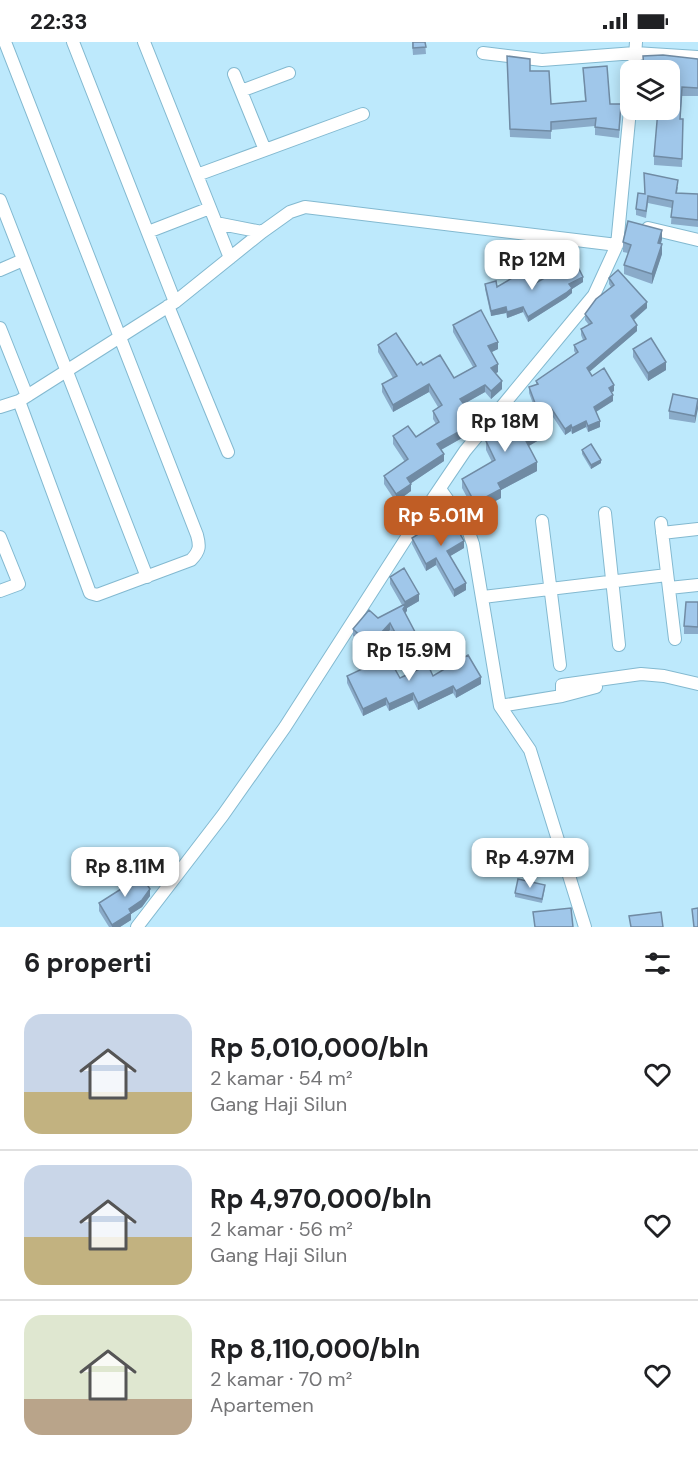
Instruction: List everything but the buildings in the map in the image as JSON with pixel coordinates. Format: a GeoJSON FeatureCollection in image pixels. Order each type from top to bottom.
{"type":"FeatureCollection","features":[{"type":"Feature","properties":{"kind":"street"},"geometry":{"type":"LineString","coordinates":[[0,328],[90,592],[97,595],[191,560],[200,546],[5,42]]}},
{"type":"Feature","properties":{"kind":"street"},"geometry":{"type":"LineString","coordinates":[[73,42],[148,232],[171,304],[228,452]]}},
{"type":"Feature","properties":{"kind":"street"},"geometry":{"type":"LineString","coordinates":[[144,42],[230,258]]}},
{"type":"Feature","properties":{"kind":"street"},"geometry":{"type":"LineString","coordinates":[[483,53],[542,60],[635,47],[698,57]]}},
{"type":"Feature","properties":{"kind":"street"},"geometry":{"type":"LineString","coordinates":[[241,91],[289,73]]}},
{"type":"Feature","properties":{"kind":"street"},"geometry":{"type":"LineString","coordinates":[[234,74],[265,150]]}},
{"type":"Feature","properties":{"kind":"street"},"geometry":{"type":"LineString","coordinates":[[197,175],[363,114]]}},
{"type":"Feature","properties":{"kind":"street"},"geometry":{"type":"LineString","coordinates":[[137,927],[223,815],[285,727],[465,451],[594,295],[617,244],[630,223],[630,120]]}},
{"type":"Feature","properties":{"kind":"street"},"geometry":{"type":"LineString","coordinates":[[0,200],[147,577]]}},
{"type":"Feature","properties":{"kind":"street"},"geometry":{"type":"LineString","coordinates":[[0,407],[23,398],[171,304],[290,212],[311,207],[617,244]]}},
{"type":"Feature","properties":{"kind":"street"},"geometry":{"type":"LineString","coordinates":[[148,232],[210,208]]}},
{"type":"Feature","properties":{"kind":"street"},"geometry":{"type":"LineString","coordinates":[[216,223],[262,232]]}},
{"type":"Feature","properties":{"kind":"street"},"geometry":{"type":"LineString","coordinates":[[630,223],[698,240]]}},
{"type":"Feature","properties":{"kind":"street"},"geometry":{"type":"LineString","coordinates":[[0,270],[23,260]]}},
{"type":"Feature","properties":{"kind":"street"},"geometry":{"type":"LineString","coordinates":[[440,489],[470,535],[483,597],[500,706],[524,739],[536,766],[585,927]]}},
{"type":"Feature","properties":{"kind":"street"},"geometry":{"type":"LineString","coordinates":[[605,513],[619,645]]}},
{"type":"Feature","properties":{"kind":"street"},"geometry":{"type":"LineString","coordinates":[[542,521],[560,665]]}},
{"type":"Feature","properties":{"kind":"street"},"geometry":{"type":"LineString","coordinates":[[675,639],[661,528],[698,529]]}},
{"type":"Feature","properties":{"kind":"street"},"geometry":{"type":"LineString","coordinates":[[0,537],[19,584],[0,591]]}},
{"type":"Feature","properties":{"kind":"street"},"geometry":{"type":"LineString","coordinates":[[483,597],[667,574]]}},
{"type":"Feature","properties":{"kind":"street"},"geometry":{"type":"LineString","coordinates":[[669,588],[698,585]]}},
{"type":"Feature","properties":{"kind":"street"},"geometry":{"type":"LineString","coordinates":[[500,706],[562,696],[641,675],[664,676],[698,684]]}}]}
